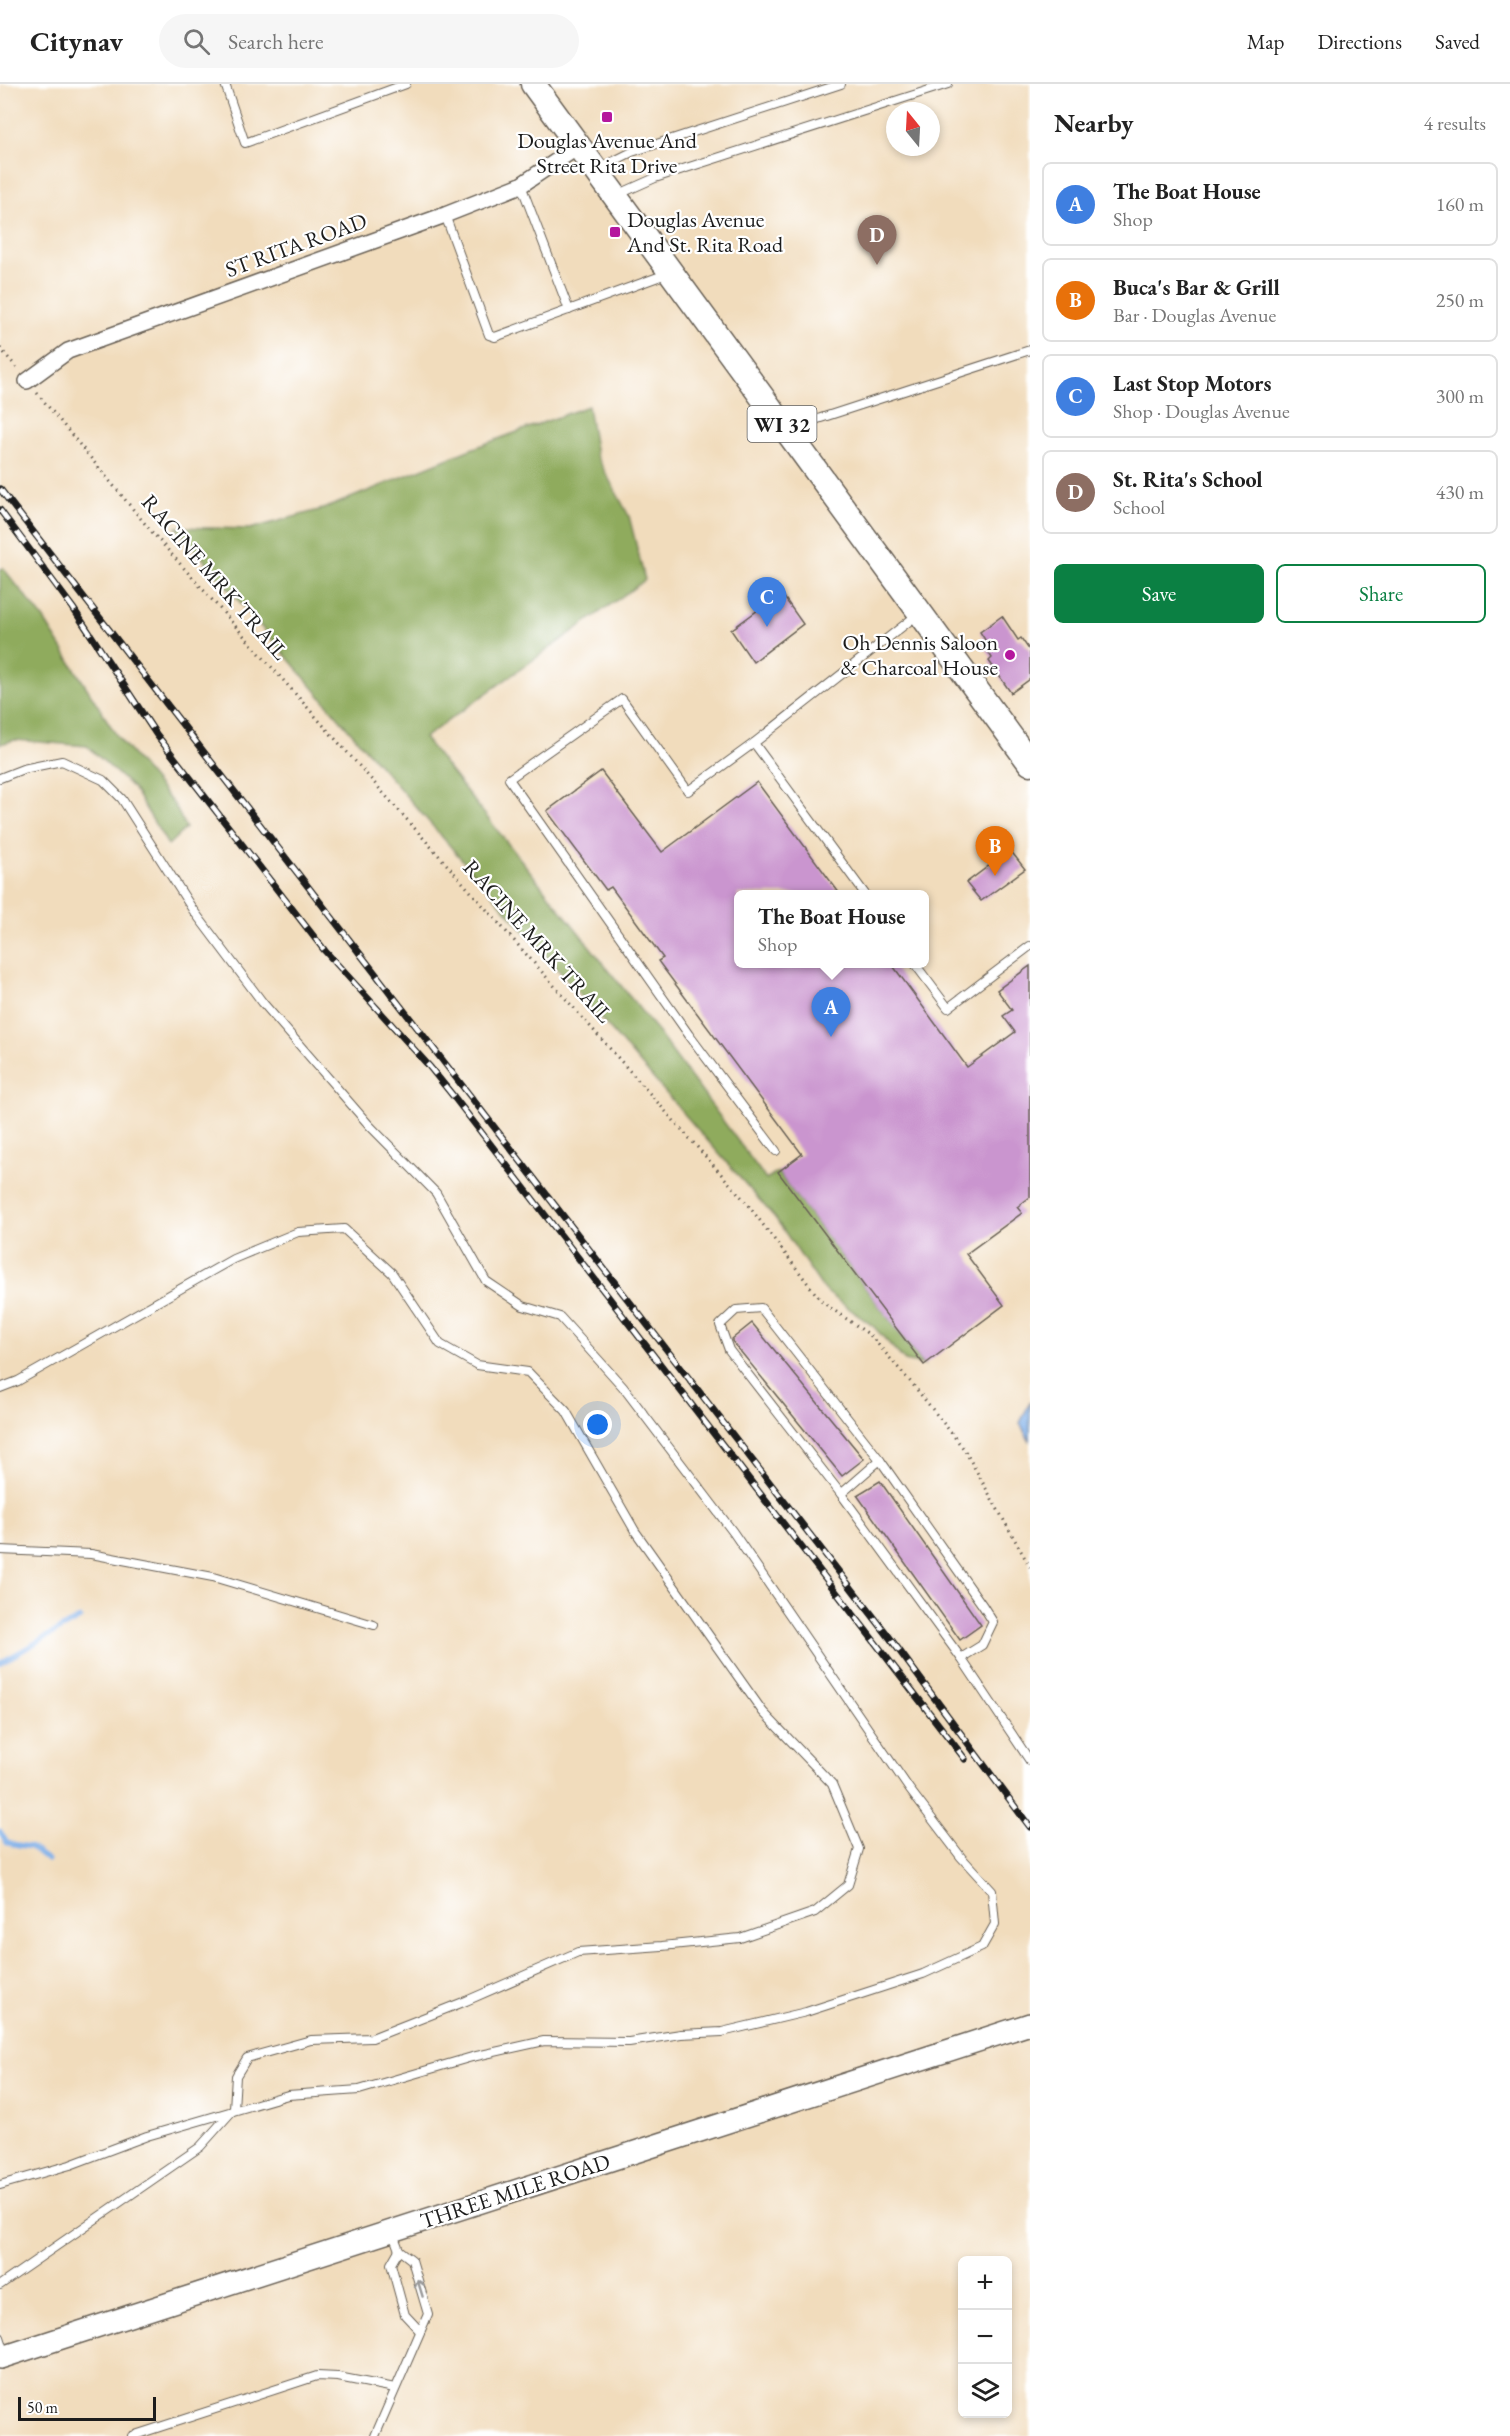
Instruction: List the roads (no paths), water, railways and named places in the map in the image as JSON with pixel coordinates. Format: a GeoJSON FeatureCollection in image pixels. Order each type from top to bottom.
{"type":"FeatureCollection","features":[{"type":"Feature","properties":{"kind":"main road","name":"WI 32"},"geometry":{"type":"LineString","coordinates":[[533,84],[1030,763]]}},
{"type":"Feature","properties":{"kind":"street","name":"ST RITA ROAD"},"geometry":{"type":"LineString","coordinates":[[27,381],[68,351],[521,185],[579,146]]}},
{"type":"Feature","properties":{"kind":"street","name":"THREE MILE ROAD"},"geometry":{"type":"LineString","coordinates":[[2,2350],[395,2240],[1030,2024]]}},
{"type":"Feature","properties":{"kind":"lane"},"geometry":{"type":"LineString","coordinates":[[225,84],[245,143],[406,84]]}},
{"type":"Feature","properties":{"kind":"lane"},"geometry":{"type":"LineString","coordinates":[[597,170],[632,152],[841,84]]}},
{"type":"Feature","properties":{"kind":"lane"},"geometry":{"type":"LineString","coordinates":[[616,196],[655,178],[948,84]]}},
{"type":"Feature","properties":{"kind":"lane"},"geometry":{"type":"LineString","coordinates":[[521,185],[569,310]]}},
{"type":"Feature","properties":{"kind":"lane"},"geometry":{"type":"LineString","coordinates":[[446,214],[489,335],[495,337],[671,272]]}},
{"type":"Feature","properties":{"kind":"lane"},"geometry":{"type":"LineString","coordinates":[[786,429],[1030,350]]}},
{"type":"Feature","properties":{"kind":"lane"},"geometry":{"type":"LineString","coordinates":[[776,1151],[688,1035],[509,779],[622,699],[688,791],[754,743],[920,613]]}},
{"type":"Feature","properties":{"kind":"lane"},"geometry":{"type":"LineString","coordinates":[[754,743],[862,890]]}},
{"type":"Feature","properties":{"kind":"lane"},"geometry":{"type":"LineString","coordinates":[[0,778],[23,769],[62,760],[103,780],[122,799],[193,910],[263,1003],[369,1125],[436,1192],[486,1281],[523,1306],[560,1317],[623,1388],[733,1533],[910,1790],[961,1857],[992,1891],[995,1924],[982,1947],[923,1974],[806,2012],[722,2032],[681,2034],[629,2042],[544,2041],[472,2057],[359,2090],[288,2095],[147,2136],[70,2165],[0,2185]]}},
{"type":"Feature","properties":{"kind":"lane"},"geometry":{"type":"LineString","coordinates":[[919,968],[948,1008],[1030,946]]}},
{"type":"Feature","properties":{"kind":"lane"},"geometry":{"type":"LineString","coordinates":[[0,1388],[18,1382],[233,1259],[298,1232],[344,1229],[392,1273],[440,1344],[477,1365],[528,1372],[566,1411],[635,1531],[762,1712],[832,1784],[859,1849],[848,1885],[815,1912],[740,1938],[578,1952],[466,2001],[372,2038],[311,2040],[247,2058],[236,2076],[234,2109],[200,2147],[0,2285]]}},
{"type":"Feature","properties":{"kind":"lane"},"geometry":{"type":"LineString","coordinates":[[961,1658],[982,1645],[993,1622],[880,1460],[761,1308],[736,1310],[720,1325],[729,1350],[841,1494],[961,1658],[1030,1761]]}},
{"type":"Feature","properties":{"kind":"lane"},"geometry":{"type":"LineString","coordinates":[[841,1494],[880,1460]]}},
{"type":"Feature","properties":{"kind":"lane"},"geometry":{"type":"LineString","coordinates":[[0,1550],[91,1554],[213,1577],[374,1625]]}},
{"type":"Feature","properties":{"kind":"lane"},"geometry":{"type":"LineString","coordinates":[[395,2240],[391,2264],[405,2315],[420,2331]]}},
{"type":"Feature","properties":{"kind":"lane"},"geometry":{"type":"LineString","coordinates":[[375,2436],[428,2314],[412,2260],[395,2240]]}},
{"type":"Feature","properties":{"kind":"lane"},"geometry":{"type":"LineString","coordinates":[[132,2436],[316,2376],[338,2377],[396,2388]]}},
{"type":"Feature","properties":{"kind":"water"},"geometry":{"type":"Polygon","coordinates":[[[1030,1402],[1030,1442],[1020,1423],[1030,1402]]]}},
{"type":"Feature","properties":{"kind":"waterway"},"geometry":{"type":"LineString","coordinates":[[0,1663],[80,1618]]}},
{"type":"Feature","properties":{"kind":"waterway"},"geometry":{"type":"LineString","coordinates":[[0,1831],[7,1843],[30,1847],[48,1860]]}},
{"type":"Feature","properties":{"kind":"railway"},"geometry":{"type":"LineString","coordinates":[[0,489],[890,1638],[1030,1827]]}},
{"type":"Feature","properties":{"kind":"railway"},"geometry":{"type":"LineString","coordinates":[[0,510],[73,608],[156,734],[325,951],[454,1097],[965,1759]]}},
{"type":"Feature","properties":{"kind":"place","name":"Douglas Avenue And Street Rita Drive"},"geometry":{"type":"Point","coordinates":[607,117]}},
{"type":"Feature","properties":{"kind":"place","name":"Douglas Avenue And St. Rita Road"},"geometry":{"type":"Point","coordinates":[615,232]}},
{"type":"Feature","properties":{"kind":"place","name":"St. Rita's School"},"geometry":{"type":"Point","coordinates":[877,265]}},
{"type":"Feature","properties":{"kind":"place","name":"Last Stop Motors"},"geometry":{"type":"Point","coordinates":[767,627]}},
{"type":"Feature","properties":{"kind":"place","name":"Oh Dennis Saloon & Charcoal House"},"geometry":{"type":"Point","coordinates":[1010,655]}},
{"type":"Feature","properties":{"kind":"place","name":"Buca's Bar & Grill"},"geometry":{"type":"Point","coordinates":[995,876]}},
{"type":"Feature","properties":{"kind":"place","name":"The Boat House"},"geometry":{"type":"Point","coordinates":[831,1037]}}]}
